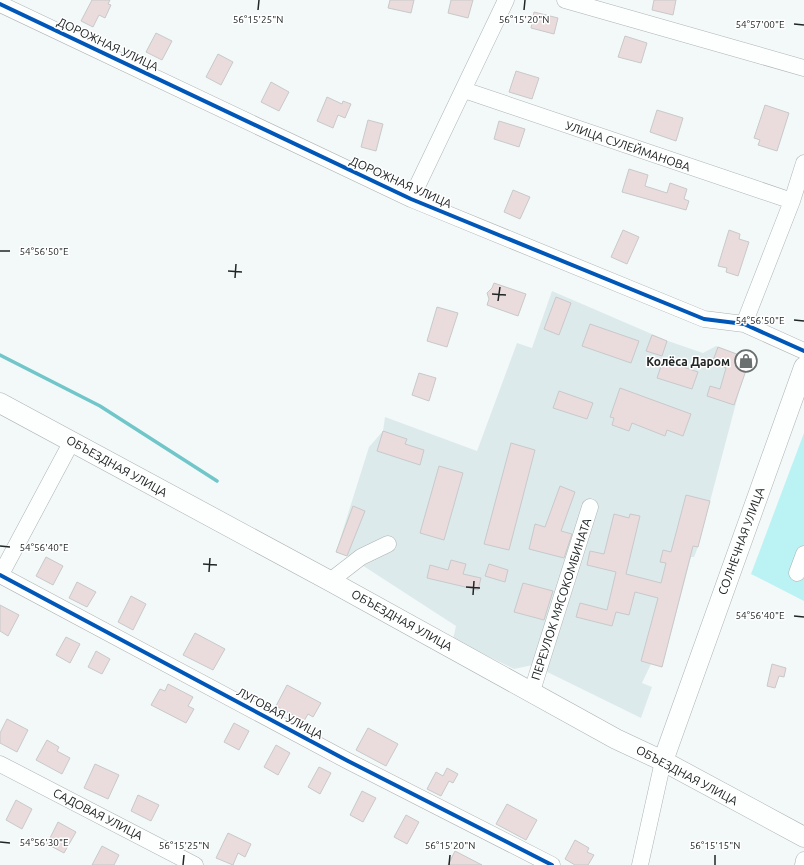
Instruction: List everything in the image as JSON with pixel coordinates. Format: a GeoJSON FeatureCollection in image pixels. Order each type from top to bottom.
{"type":"FeatureCollection","features":[{"type":"Feature","properties":{"kind":"main road","name":"СОЛНЕЧНАЯ УЛИЦА"},"geometry":{"type":"LineString","coordinates":[[663,761],[804,366]]}},
{"type":"Feature","properties":{"kind":"main road","name":"ОБЪЕЗДНАЯ УЛИЦА"},"geometry":{"type":"LineString","coordinates":[[0,403],[532,691],[616,739],[663,761],[804,837]]}},
{"type":"Feature","properties":{"kind":"street"},"geometry":{"type":"LineString","coordinates":[[411,199],[506,0]]}},
{"type":"Feature","properties":{"kind":"street"},"geometry":{"type":"LineString","coordinates":[[564,0],[804,68]]}},
{"type":"Feature","properties":{"kind":"street","name":"ДОРОЖНАЯ УЛИЦА"},"geometry":{"type":"LineString","coordinates":[[0,4],[411,199],[704,319],[744,324],[804,351]]}},
{"type":"Feature","properties":{"kind":"street","name":"УЛИЦА СУЛЕЙМАНОВА"},"geometry":{"type":"LineString","coordinates":[[464,90],[792,201]]}},
{"type":"Feature","properties":{"kind":"street"},"geometry":{"type":"LineString","coordinates":[[744,324],[792,201],[804,163]]}},
{"type":"Feature","properties":{"kind":"street"},"geometry":{"type":"LineString","coordinates":[[0,576],[72,441]]}},
{"type":"Feature","properties":{"kind":"street","name":"ПЕРЕУЛОК МЯСОКОМБИНАТА"},"geometry":{"type":"LineString","coordinates":[[532,691],[590,507]]}},
{"type":"Feature","properties":{"kind":"street"},"geometry":{"type":"LineString","coordinates":[[330,581],[361,557],[388,544]]}},
{"type":"Feature","properties":{"kind":"street"},"geometry":{"type":"LineString","coordinates":[[797,573],[804,554]]}},
{"type":"Feature","properties":{"kind":"street","name":"ЛУГОВАЯ УЛИЦА"},"geometry":{"type":"LineString","coordinates":[[0,576],[355,764],[552,865]]}},
{"type":"Feature","properties":{"kind":"street"},"geometry":{"type":"LineString","coordinates":[[640,865],[663,761]]}},
{"type":"Feature","properties":{"kind":"street","name":"САДОВАЯ УЛИЦА"},"geometry":{"type":"LineString","coordinates":[[0,764],[195,865]]}},
{"type":"Feature","properties":{"kind":"street"},"geometry":{"type":"LineString","coordinates":[[803,865],[804,860]]}},
{"type":"Feature","properties":{"kind":"shaded area"},"geometry":{"type":"Polygon","coordinates":[[[552,291],[668,341],[703,353],[716,346],[750,359],[740,388],[698,547],[694,557],[691,557],[662,667],[651,664],[642,683],[652,687],[641,718],[533,665],[514,669],[453,639],[456,626],[348,556],[336,552],[369,447],[383,431],[385,417],[477,451],[517,343],[532,348],[552,291]]]}},
{"type":"Feature","properties":{"kind":"shaded area"},"geometry":{"type":"Polygon","coordinates":[[[804,433],[804,601],[751,574],[804,433]]]}},
{"type":"Feature","properties":{"kind":"building"},"geometry":{"type":"Polygon","coordinates":[[[92,0],[110,0],[108,4],[111,5],[105,18],[99,15],[93,27],[81,21],[92,0]]]}},
{"type":"Feature","properties":{"kind":"building"},"geometry":{"type":"Polygon","coordinates":[[[390,0],[414,0],[411,13],[388,8],[390,0]]]}},
{"type":"Feature","properties":{"kind":"building"},"geometry":{"type":"Polygon","coordinates":[[[451,0],[473,0],[468,18],[448,13],[451,0]]]}},
{"type":"Feature","properties":{"kind":"building"},"geometry":{"type":"Polygon","coordinates":[[[654,0],[676,0],[673,15],[652,10],[654,0]]]}},
{"type":"Feature","properties":{"kind":"building"},"geometry":{"type":"Polygon","coordinates":[[[534,12],[558,18],[554,34],[531,28],[534,12]]]}},
{"type":"Feature","properties":{"kind":"building"},"geometry":{"type":"Polygon","coordinates":[[[156,33],[172,41],[162,60],[146,52],[156,33]]]}},
{"type":"Feature","properties":{"kind":"building"},"geometry":{"type":"Polygon","coordinates":[[[625,36],[647,43],[641,63],[618,57],[625,36]]]}},
{"type":"Feature","properties":{"kind":"building"},"geometry":{"type":"Polygon","coordinates":[[[218,54],[233,62],[221,85],[206,77],[218,54]]]}},
{"type":"Feature","properties":{"kind":"building"},"geometry":{"type":"Polygon","coordinates":[[[516,71],[539,78],[532,99],[509,92],[516,71]]]}},
{"type":"Feature","properties":{"kind":"building"},"geometry":{"type":"Polygon","coordinates":[[[271,82],[289,92],[279,111],[261,102],[271,82]]]}},
{"type":"Feature","properties":{"kind":"building"},"geometry":{"type":"Polygon","coordinates":[[[327,97],[342,104],[343,101],[351,104],[345,118],[338,115],[333,128],[317,121],[327,97]]]}},
{"type":"Feature","properties":{"kind":"building"},"geometry":{"type":"Polygon","coordinates":[[[765,105],[789,113],[777,151],[758,145],[760,140],[754,138],[765,105]]]}},
{"type":"Feature","properties":{"kind":"building"},"geometry":{"type":"Polygon","coordinates":[[[657,110],[683,118],[676,141],[650,132],[657,110]]]}},
{"type":"Feature","properties":{"kind":"building"},"geometry":{"type":"Polygon","coordinates":[[[368,120],[383,124],[376,151],[361,147],[368,120]]]}},
{"type":"Feature","properties":{"kind":"building"},"geometry":{"type":"Polygon","coordinates":[[[499,121],[525,129],[519,147],[494,139],[499,121]]]}},
{"type":"Feature","properties":{"kind":"building"},"geometry":{"type":"Polygon","coordinates":[[[629,169],[648,175],[645,186],[667,193],[670,183],[687,189],[684,199],[689,201],[686,210],[622,192],[629,169]]]}},
{"type":"Feature","properties":{"kind":"building"},"geometry":{"type":"Polygon","coordinates":[[[513,190],[530,197],[520,219],[504,212],[513,190]]]}},
{"type":"Feature","properties":{"kind":"building"},"geometry":{"type":"Polygon","coordinates":[[[623,230],[639,237],[627,264],[611,257],[623,230]]]}},
{"type":"Feature","properties":{"kind":"building"},"geometry":{"type":"Polygon","coordinates":[[[729,230],[740,234],[739,239],[749,242],[738,276],[726,272],[727,268],[718,266],[729,230]]]}},
{"type":"Feature","properties":{"kind":"building"},"geometry":{"type":"Polygon","coordinates":[[[494,283],[526,294],[518,316],[487,305],[489,299],[487,293],[492,288],[494,283]]]}},
{"type":"Feature","properties":{"kind":"building"},"geometry":{"type":"Polygon","coordinates":[[[556,297],[571,303],[559,335],[544,329],[556,297]]]}},
{"type":"Feature","properties":{"kind":"building"},"geometry":{"type":"Polygon","coordinates":[[[437,307],[458,313],[447,347],[427,341],[437,307]]]}},
{"type":"Feature","properties":{"kind":"building"},"geometry":{"type":"Polygon","coordinates":[[[590,324],[639,341],[631,363],[582,346],[590,324]]]}},
{"type":"Feature","properties":{"kind":"building"},"geometry":{"type":"Polygon","coordinates":[[[652,335],[667,341],[662,356],[646,351],[652,335]]]}},
{"type":"Feature","properties":{"kind":"building"},"geometry":{"type":"Polygon","coordinates":[[[718,347],[750,359],[734,405],[707,396],[710,386],[720,389],[726,368],[712,363],[718,347]]]}},
{"type":"Feature","properties":{"kind":"building"},"geometry":{"type":"Polygon","coordinates":[[[663,360],[698,372],[692,389],[657,378],[663,360]]]}},
{"type":"Feature","properties":{"kind":"building"},"geometry":{"type":"Polygon","coordinates":[[[419,373],[436,378],[429,401],[412,395],[419,373]]]}},
{"type":"Feature","properties":{"kind":"building"},"geometry":{"type":"Polygon","coordinates":[[[620,388],[691,414],[683,436],[667,430],[665,436],[632,423],[629,431],[612,425],[614,418],[610,417],[620,388]]]}},
{"type":"Feature","properties":{"kind":"building"},"geometry":{"type":"Polygon","coordinates":[[[559,391],[593,403],[587,419],[553,408],[559,391]]]}},
{"type":"Feature","properties":{"kind":"building"},"geometry":{"type":"Polygon","coordinates":[[[383,431],[407,439],[405,444],[424,450],[420,465],[377,451],[383,431]]]}},
{"type":"Feature","properties":{"kind":"building"},"geometry":{"type":"Polygon","coordinates":[[[511,443],[535,450],[509,550],[484,544],[511,443]]]}},
{"type":"Feature","properties":{"kind":"building"},"geometry":{"type":"Polygon","coordinates":[[[439,466],[463,473],[444,540],[420,533],[439,466]]]}},
{"type":"Feature","properties":{"kind":"building"},"geometry":{"type":"Polygon","coordinates":[[[560,486],[575,492],[561,531],[572,534],[564,558],[529,549],[535,524],[545,527],[560,486]]]}},
{"type":"Feature","properties":{"kind":"building"},"geometry":{"type":"Polygon","coordinates":[[[686,495],[710,501],[698,547],[693,546],[662,667],[641,661],[658,598],[635,592],[629,615],[616,612],[612,626],[576,617],[580,603],[607,610],[616,572],[587,565],[590,551],[604,554],[614,514],[629,518],[630,514],[640,516],[626,574],[661,583],[666,563],[660,562],[663,550],[671,552],[686,495]]]}},
{"type":"Feature","properties":{"kind":"building"},"geometry":{"type":"Polygon","coordinates":[[[353,506],[365,511],[347,556],[336,552],[353,506]]]}},
{"type":"Feature","properties":{"kind":"building"},"geometry":{"type":"Polygon","coordinates":[[[46,557],[63,566],[53,585],[36,576],[46,557]]]}},
{"type":"Feature","properties":{"kind":"building"},"geometry":{"type":"Polygon","coordinates":[[[451,560],[466,564],[463,574],[481,578],[478,590],[427,578],[430,565],[448,570],[451,560]]]}},
{"type":"Feature","properties":{"kind":"building"},"geometry":{"type":"Polygon","coordinates":[[[489,564],[508,570],[505,582],[485,576],[489,564]]]}},
{"type":"Feature","properties":{"kind":"building"},"geometry":{"type":"Polygon","coordinates":[[[77,582],[96,592],[87,607],[69,598],[77,582]]]}},
{"type":"Feature","properties":{"kind":"building"},"geometry":{"type":"Polygon","coordinates":[[[523,583],[553,591],[544,620],[514,612],[523,583]]]}},
{"type":"Feature","properties":{"kind":"building"},"geometry":{"type":"Polygon","coordinates":[[[131,596],[146,604],[133,630],[118,622],[131,596]]]}},
{"type":"Feature","properties":{"kind":"building"},"geometry":{"type":"Polygon","coordinates":[[[0,605],[19,615],[8,636],[0,631],[0,605]]]}},
{"type":"Feature","properties":{"kind":"building"},"geometry":{"type":"Polygon","coordinates":[[[195,633],[225,649],[213,670],[183,655],[195,633]]]}},
{"type":"Feature","properties":{"kind":"building"},"geometry":{"type":"Polygon","coordinates":[[[66,637],[80,644],[70,663],[56,655],[66,637]]]}},
{"type":"Feature","properties":{"kind":"building"},"geometry":{"type":"Polygon","coordinates":[[[96,651],[110,659],[102,674],[88,667],[96,651]]]}},
{"type":"Feature","properties":{"kind":"building"},"geometry":{"type":"Polygon","coordinates":[[[772,664],[786,668],[784,677],[779,676],[775,688],[767,686],[772,664]]]}},
{"type":"Feature","properties":{"kind":"building"},"geometry":{"type":"Polygon","coordinates":[[[168,684],[193,697],[188,706],[194,709],[186,723],[151,705],[160,689],[165,691],[168,684]]]}},
{"type":"Feature","properties":{"kind":"building"},"geometry":{"type":"Polygon","coordinates":[[[287,685],[321,703],[313,717],[308,714],[304,721],[276,706],[287,685]]]}},
{"type":"Feature","properties":{"kind":"building"},"geometry":{"type":"Polygon","coordinates":[[[7,719],[28,730],[17,752],[0,743],[0,733],[7,719]]]}},
{"type":"Feature","properties":{"kind":"building"},"geometry":{"type":"Polygon","coordinates":[[[234,723],[249,731],[239,750],[224,742],[234,723]]]}},
{"type":"Feature","properties":{"kind":"building"},"geometry":{"type":"Polygon","coordinates":[[[368,728],[398,744],[386,766],[356,750],[368,728]]]}},
{"type":"Feature","properties":{"kind":"building"},"geometry":{"type":"Polygon","coordinates":[[[47,740],[59,747],[57,751],[70,758],[62,774],[36,760],[47,740]]]}},
{"type":"Feature","properties":{"kind":"building"},"geometry":{"type":"Polygon","coordinates":[[[276,745],[290,753],[278,775],[264,767],[276,745]]]}},
{"type":"Feature","properties":{"kind":"building"},"geometry":{"type":"Polygon","coordinates":[[[95,764],[119,775],[108,799],[84,788],[95,764]]]}},
{"type":"Feature","properties":{"kind":"building"},"geometry":{"type":"Polygon","coordinates":[[[319,767],[331,773],[320,794],[308,787],[319,767]]]}},
{"type":"Feature","properties":{"kind":"building"},"geometry":{"type":"Polygon","coordinates":[[[447,768],[458,774],[453,783],[449,781],[441,796],[427,789],[436,772],[443,776],[447,768]]]}},
{"type":"Feature","properties":{"kind":"building"},"geometry":{"type":"Polygon","coordinates":[[[362,791],[376,798],[363,822],[350,815],[362,791]]]}},
{"type":"Feature","properties":{"kind":"building"},"geometry":{"type":"Polygon","coordinates":[[[138,795],[159,805],[151,821],[131,811],[138,795]]]}},
{"type":"Feature","properties":{"kind":"building"},"geometry":{"type":"Polygon","coordinates":[[[16,800],[32,809],[22,829],[6,820],[16,800]]]}},
{"type":"Feature","properties":{"kind":"building"},"geometry":{"type":"Polygon","coordinates":[[[507,804],[537,820],[526,840],[496,824],[507,804]]]}},
{"type":"Feature","properties":{"kind":"building"},"geometry":{"type":"Polygon","coordinates":[[[406,815],[419,822],[407,844],[394,837],[406,815]]]}},
{"type":"Feature","properties":{"kind":"building"},"geometry":{"type":"Polygon","coordinates":[[[58,822],[76,832],[64,853],[47,844],[58,822]]]}},
{"type":"Feature","properties":{"kind":"building"},"geometry":{"type":"Polygon","coordinates":[[[228,833],[251,844],[245,857],[238,853],[233,865],[216,858],[228,833]]]}},
{"type":"Feature","properties":{"kind":"building"},"geometry":{"type":"Polygon","coordinates":[[[575,840],[589,848],[587,852],[594,855],[588,865],[575,865],[565,859],[575,840]]]}},
{"type":"Feature","properties":{"kind":"building"},"geometry":{"type":"Polygon","coordinates":[[[102,846],[119,855],[114,865],[92,865],[102,846]]]}},
{"type":"Feature","properties":{"kind":"building"},"geometry":{"type":"Polygon","coordinates":[[[455,851],[482,865],[448,865],[455,851]]]}},
{"type":"Feature","properties":{"kind":"waterway"},"geometry":{"type":"LineString","coordinates":[[0,355],[100,406],[217,481]]}},
{"type":"Feature","properties":{"kind":"cycle path"},"geometry":{"type":"LineString","coordinates":[[0,4],[411,199],[704,319],[744,324],[804,351]]}},
{"type":"Feature","properties":{"kind":"cycle path"},"geometry":{"type":"LineString","coordinates":[[0,575],[348,761],[552,865]]}},
{"type":"Feature","properties":{"kind":"place","name":"Колёса Даром"},"geometry":{"type":"Point","coordinates":[746,361]}}]}
